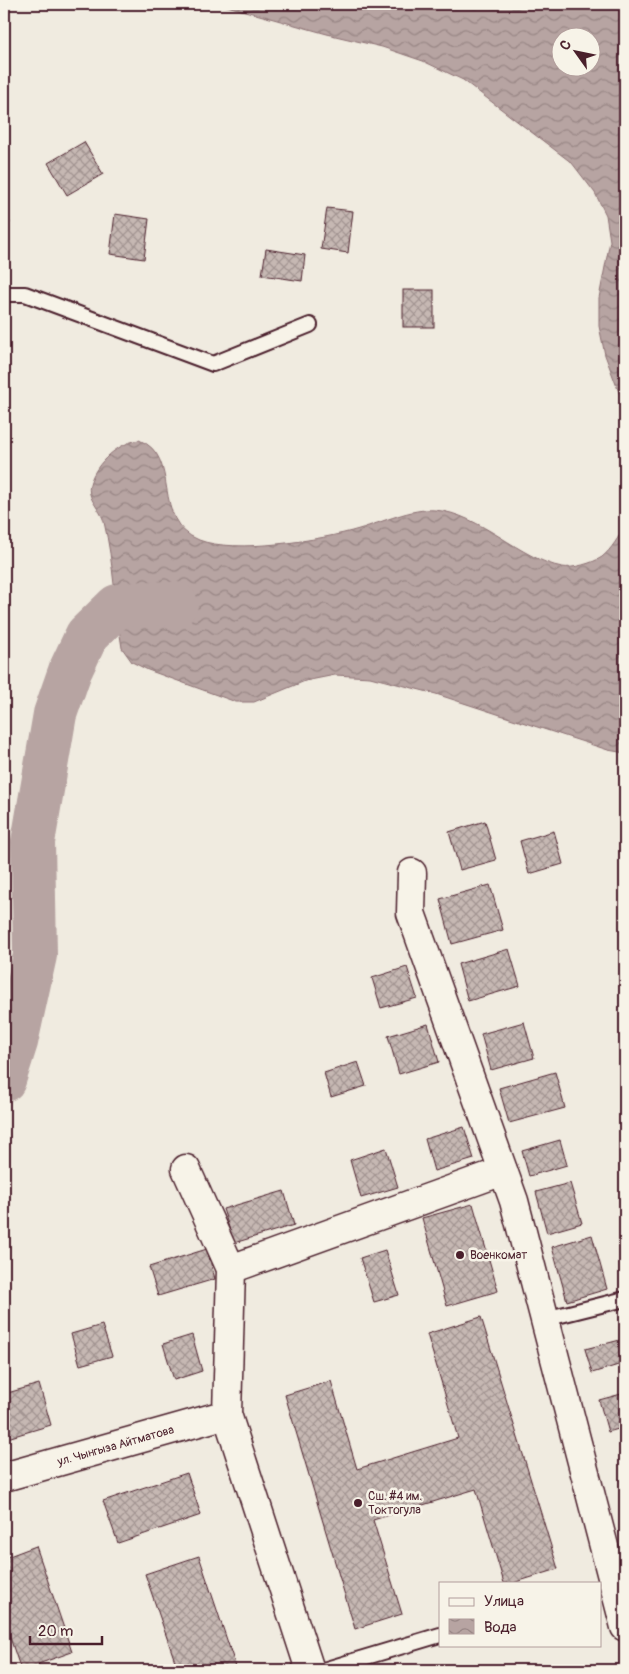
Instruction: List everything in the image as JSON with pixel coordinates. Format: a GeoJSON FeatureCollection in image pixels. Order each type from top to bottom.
{"type":"FeatureCollection","features":[{"type":"Feature","properties":{"kind":"street"},"geometry":{"type":"LineString","coordinates":[[412,873],[411,913],[514,1201],[545,1319],[607,1584],[625,1627]]}},
{"type":"Feature","properties":{"kind":"street"},"geometry":{"type":"LineString","coordinates":[[186,1169],[231,1269],[227,1414],[310,1670]]}},
{"type":"Feature","properties":{"kind":"street"},"geometry":{"type":"LineString","coordinates":[[231,1269],[503,1171]]}},
{"type":"Feature","properties":{"kind":"street","name":"ул. Чынгыза Айтматова"},"geometry":{"type":"LineString","coordinates":[[4,1476],[227,1414]]}},
{"type":"Feature","properties":{"kind":"lane"},"geometry":{"type":"LineString","coordinates":[[4,294],[25,294],[213,364],[310,325]]}},
{"type":"Feature","properties":{"kind":"lane"},"geometry":{"type":"LineString","coordinates":[[545,1319],[625,1299]]}},
{"type":"Feature","properties":{"kind":"lane"},"geometry":{"type":"LineString","coordinates":[[324,1670],[439,1635]]}},
{"type":"Feature","properties":{"kind":"water"},"geometry":{"type":"Polygon","coordinates":[[[220,4],[625,4],[625,418],[620,395],[605,355],[599,326],[599,298],[610,241],[606,215],[595,193],[572,163],[463,80],[423,61],[382,47],[327,34],[220,4]]]}},
{"type":"Feature","properties":{"kind":"water"},"geometry":{"type":"Polygon","coordinates":[[[139,440],[152,448],[160,460],[175,519],[184,531],[199,540],[214,544],[255,546],[301,541],[359,529],[407,513],[435,510],[452,513],[468,519],[546,562],[562,567],[571,567],[602,557],[612,547],[625,527],[625,753],[608,750],[436,694],[370,677],[335,675],[305,681],[254,702],[236,702],[148,670],[132,662],[122,648],[104,522],[89,489],[97,468],[109,455],[124,445],[139,440]]]}},
{"type":"Feature","properties":{"kind":"building"},"geometry":{"type":"Polygon","coordinates":[[[84,142],[103,174],[67,195],[48,163],[84,142]]]}},
{"type":"Feature","properties":{"kind":"building"},"geometry":{"type":"Polygon","coordinates":[[[4,208],[10,223],[4,225],[4,208]]]}},
{"type":"Feature","properties":{"kind":"building"},"geometry":{"type":"Polygon","coordinates":[[[327,208],[353,211],[348,253],[321,249],[327,208]]]}},
{"type":"Feature","properties":{"kind":"building"},"geometry":{"type":"Polygon","coordinates":[[[115,214],[149,219],[144,259],[110,254],[115,214]]]}},
{"type":"Feature","properties":{"kind":"building"},"geometry":{"type":"Polygon","coordinates":[[[266,249],[305,255],[302,281],[262,275],[266,249]]]}},
{"type":"Feature","properties":{"kind":"building"},"geometry":{"type":"Polygon","coordinates":[[[403,290],[434,290],[434,327],[403,327],[403,290]]]}},
{"type":"Feature","properties":{"kind":"building"},"geometry":{"type":"Polygon","coordinates":[[[485,821],[496,860],[460,870],[449,832],[485,821]]]}},
{"type":"Feature","properties":{"kind":"building"},"geometry":{"type":"Polygon","coordinates":[[[554,831],[563,864],[529,874],[520,841],[554,831]]]}},
{"type":"Feature","properties":{"kind":"building"},"geometry":{"type":"Polygon","coordinates":[[[490,885],[503,930],[452,944],[440,899],[490,885]]]}},
{"type":"Feature","properties":{"kind":"building"},"geometry":{"type":"Polygon","coordinates":[[[509,949],[520,986],[468,1001],[458,964],[509,949]]]}},
{"type":"Feature","properties":{"kind":"building"},"geometry":{"type":"Polygon","coordinates":[[[407,967],[417,998],[381,1008],[372,978],[407,967]]]}},
{"type":"Feature","properties":{"kind":"building"},"geometry":{"type":"Polygon","coordinates":[[[524,1022],[534,1058],[491,1070],[481,1034],[524,1022]]]}},
{"type":"Feature","properties":{"kind":"building"},"geometry":{"type":"Polygon","coordinates":[[[428,1024],[439,1062],[399,1074],[388,1036],[428,1024]]]}},
{"type":"Feature","properties":{"kind":"building"},"geometry":{"type":"Polygon","coordinates":[[[358,1062],[366,1086],[331,1097],[324,1073],[358,1062]]]}},
{"type":"Feature","properties":{"kind":"building"},"geometry":{"type":"Polygon","coordinates":[[[555,1072],[565,1108],[509,1123],[499,1088],[555,1072]]]}},
{"type":"Feature","properties":{"kind":"building"},"geometry":{"type":"Polygon","coordinates":[[[464,1127],[474,1159],[434,1171],[425,1139],[464,1127]]]}},
{"type":"Feature","properties":{"kind":"building"},"geometry":{"type":"Polygon","coordinates":[[[560,1140],[567,1165],[529,1176],[522,1151],[560,1140]]]}},
{"type":"Feature","properties":{"kind":"building"},"geometry":{"type":"Polygon","coordinates":[[[386,1148],[398,1187],[361,1198],[350,1160],[386,1148]]]}},
{"type":"Feature","properties":{"kind":"building"},"geometry":{"type":"Polygon","coordinates":[[[570,1183],[582,1223],[547,1233],[536,1192],[570,1183]]]}},
{"type":"Feature","properties":{"kind":"building"},"geometry":{"type":"Polygon","coordinates":[[[284,1191],[294,1225],[234,1243],[223,1209],[284,1191]]]}},
{"type":"Feature","properties":{"kind":"building","name":"Военкомат"},"geometry":{"type":"Polygon","coordinates":[[[473,1204],[498,1291],[447,1306],[422,1218],[473,1204]]]}},
{"type":"Feature","properties":{"kind":"building"},"geometry":{"type":"Polygon","coordinates":[[[592,1235],[607,1289],[567,1301],[552,1247],[592,1235]]]}},
{"type":"Feature","properties":{"kind":"building"},"geometry":{"type":"Polygon","coordinates":[[[207,1249],[215,1279],[158,1296],[149,1267],[207,1249]]]}},
{"type":"Feature","properties":{"kind":"building"},"geometry":{"type":"Polygon","coordinates":[[[385,1250],[399,1295],[374,1302],[360,1258],[385,1250]]]}},
{"type":"Feature","properties":{"kind":"building"},"geometry":{"type":"Polygon","coordinates":[[[481,1317],[558,1569],[516,1582],[504,1582],[476,1489],[373,1520],[402,1614],[355,1629],[285,1395],[331,1381],[357,1469],[458,1438],[427,1334],[481,1317]]]}},
{"type":"Feature","properties":{"kind":"building"},"geometry":{"type":"Polygon","coordinates":[[[102,1325],[112,1356],[80,1365],[71,1334],[102,1325]]]}},
{"type":"Feature","properties":{"kind":"building"},"geometry":{"type":"Polygon","coordinates":[[[192,1335],[202,1371],[174,1380],[163,1344],[192,1335]]]}},
{"type":"Feature","properties":{"kind":"building"},"geometry":{"type":"Polygon","coordinates":[[[620,1340],[625,1363],[592,1373],[585,1349],[620,1340]]]}},
{"type":"Feature","properties":{"kind":"building"},"geometry":{"type":"Polygon","coordinates":[[[39,1384],[51,1425],[4,1439],[4,1394],[39,1384]]]}},
{"type":"Feature","properties":{"kind":"building"},"geometry":{"type":"Polygon","coordinates":[[[625,1393],[625,1427],[608,1432],[599,1400],[625,1393]]]}},
{"type":"Feature","properties":{"kind":"building"},"geometry":{"type":"Polygon","coordinates":[[[187,1473],[201,1515],[118,1543],[103,1501],[187,1473]]]}},
{"type":"Feature","properties":{"kind":"building"},"geometry":{"type":"Polygon","coordinates":[[[36,1546],[72,1652],[38,1664],[40,1670],[21,1670],[4,1620],[4,1558],[36,1546]]]}},
{"type":"Feature","properties":{"kind":"building"},"geometry":{"type":"Polygon","coordinates":[[[199,1556],[237,1670],[178,1670],[145,1574],[199,1556]]]}},
{"type":"Feature","properties":{"kind":"waterway"},"geometry":{"type":"LineString","coordinates":[[4,1080],[16,1042],[35,955],[33,842],[55,714],[70,671],[87,635],[117,606],[144,603],[176,604]]}},
{"type":"Feature","properties":{"kind":"place","name":"Военкомат"},"geometry":{"type":"Point","coordinates":[460,1255]}},
{"type":"Feature","properties":{"kind":"place","name":"Сш. #4 им. Токтогула"},"geometry":{"type":"Point","coordinates":[358,1503]}}]}
